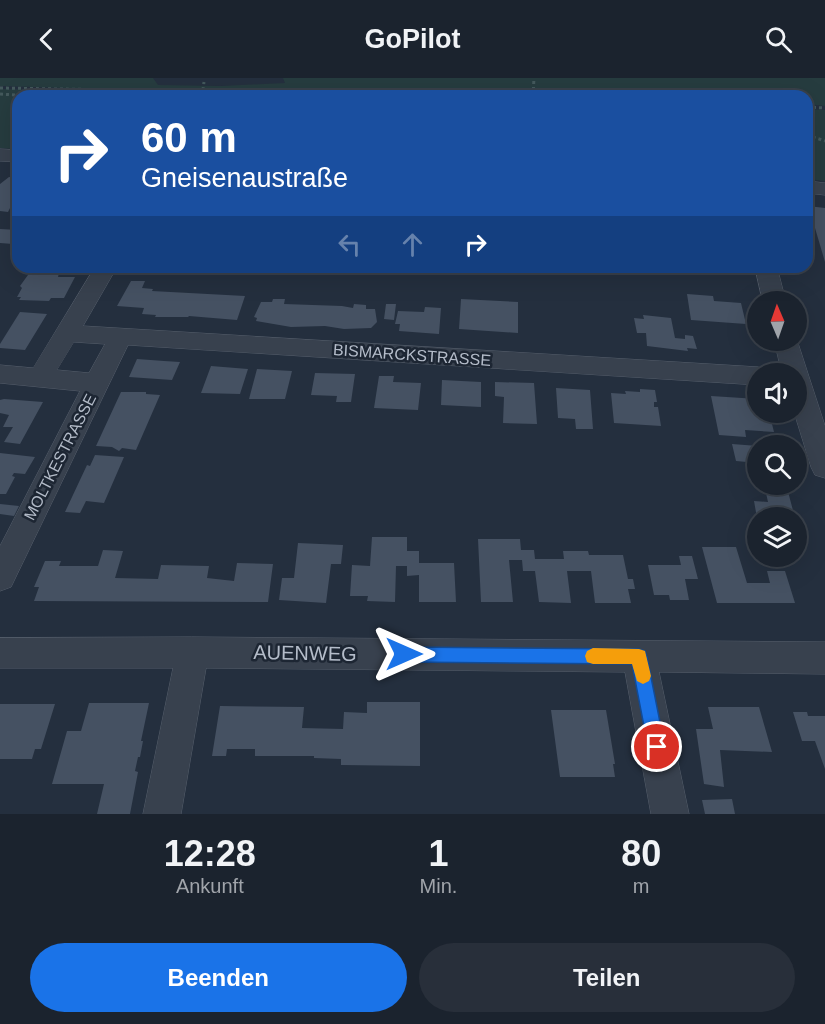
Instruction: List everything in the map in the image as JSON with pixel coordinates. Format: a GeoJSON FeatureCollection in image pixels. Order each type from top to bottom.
{"type":"FeatureCollection","features":[{"type":"Feature","properties":{"kind":"street"},"geometry":{"type":"LineString","coordinates":[[40,378],[103,273]]}},
{"type":"Feature","properties":{"kind":"street"},"geometry":{"type":"LineString","coordinates":[[768,273],[772,291]]}},
{"type":"Feature","properties":{"kind":"street","name":"BISMARCKSTRASSE"},"geometry":{"type":"LineString","coordinates":[[68,333],[747,375]]}},
{"type":"Feature","properties":{"kind":"street","name":"MOLTKESTRASSE"},"geometry":{"type":"LineString","coordinates":[[0,577],[120,337]]}},
{"type":"Feature","properties":{"kind":"street"},"geometry":{"type":"LineString","coordinates":[[0,374],[97,383]]}},
{"type":"Feature","properties":{"kind":"street"},"geometry":{"type":"LineString","coordinates":[[807,411],[825,467]]}},
{"type":"Feature","properties":{"kind":"street"},"geometry":{"type":"LineString","coordinates":[[162,814],[192,652]]}},
{"type":"Feature","properties":{"kind":"street","name":"AUENWEG"},"geometry":{"type":"LineString","coordinates":[[0,653],[192,652],[825,658]]}},
{"type":"Feature","properties":{"kind":"street"},"geometry":{"type":"LineString","coordinates":[[639,657],[670,814]]}},
{"type":"Feature","properties":{"kind":"path"},"geometry":{"type":"LineString","coordinates":[[203,90],[204,82]]}},
{"type":"Feature","properties":{"kind":"path"},"geometry":{"type":"LineString","coordinates":[[0,88],[67,90]]}},
{"type":"Feature","properties":{"kind":"green space"},"geometry":{"type":"Polygon","coordinates":[[[0,78],[153,78],[158,85],[221,86],[285,83],[283,78],[825,78],[825,106],[813,105],[813,90],[202,90],[0,86],[0,78]]]}},
{"type":"Feature","properties":{"kind":"green space"},"geometry":{"type":"Polygon","coordinates":[[[0,89],[49,90],[12,90],[12,149],[0,148],[0,89]]]}},
{"type":"Feature","properties":{"kind":"green space"},"geometry":{"type":"Polygon","coordinates":[[[813,109],[825,110],[825,181],[813,180],[813,109]]]}},
{"type":"Feature","properties":{"kind":"building"},"geometry":{"type":"Polygon","coordinates":[[[12,177],[12,204],[8,212],[0,211],[0,184],[12,177]]]}},
{"type":"Feature","properties":{"kind":"building"},"geometry":{"type":"Polygon","coordinates":[[[813,207],[825,208],[825,262],[815,228],[813,228],[813,207]]]}},
{"type":"Feature","properties":{"kind":"building"},"geometry":{"type":"Polygon","coordinates":[[[0,229],[12,230],[12,244],[0,243],[0,229]]]}},
{"type":"Feature","properties":{"kind":"building"},"geometry":{"type":"Polygon","coordinates":[[[29,273],[59,273],[58,277],[75,277],[64,298],[51,298],[49,301],[19,300],[21,297],[17,297],[22,288],[20,286],[29,273]]]}},
{"type":"Feature","properties":{"kind":"building"},"geometry":{"type":"Polygon","coordinates":[[[131,281],[145,281],[142,288],[153,289],[152,291],[245,296],[237,320],[189,316],[155,317],[156,315],[142,314],[144,308],[117,306],[131,281]]]}},
{"type":"Feature","properties":{"kind":"building"},"geometry":{"type":"Polygon","coordinates":[[[687,294],[713,296],[714,301],[741,303],[746,324],[691,320],[687,294]]]}},
{"type":"Feature","properties":{"kind":"building"},"geometry":{"type":"Polygon","coordinates":[[[273,299],[285,299],[284,304],[353,308],[354,304],[366,305],[366,309],[375,309],[377,322],[371,328],[344,329],[325,326],[291,327],[256,321],[257,318],[254,317],[261,302],[272,302],[273,299]]]}},
{"type":"Feature","properties":{"kind":"building"},"geometry":{"type":"Polygon","coordinates":[[[461,299],[518,302],[518,333],[459,329],[461,299]]]}},
{"type":"Feature","properties":{"kind":"building"},"geometry":{"type":"Polygon","coordinates":[[[386,304],[396,304],[394,320],[384,319],[386,304]]]}},
{"type":"Feature","properties":{"kind":"building"},"geometry":{"type":"Polygon","coordinates":[[[425,307],[441,308],[439,334],[399,331],[400,324],[395,324],[398,311],[424,312],[425,307]]]}},
{"type":"Feature","properties":{"kind":"building"},"geometry":{"type":"Polygon","coordinates":[[[20,312],[47,314],[25,350],[0,348],[0,344],[20,312]]]}},
{"type":"Feature","properties":{"kind":"building"},"geometry":{"type":"Polygon","coordinates":[[[643,315],[671,318],[675,338],[685,339],[685,335],[693,336],[697,349],[687,348],[688,351],[647,346],[646,333],[637,333],[634,318],[644,319],[643,315]]]}},
{"type":"Feature","properties":{"kind":"building"},"geometry":{"type":"Polygon","coordinates":[[[137,359],[180,362],[172,380],[129,377],[137,359]]]}},
{"type":"Feature","properties":{"kind":"building"},"geometry":{"type":"Polygon","coordinates":[[[211,366],[248,369],[240,394],[201,393],[211,366]]]}},
{"type":"Feature","properties":{"kind":"building"},"geometry":{"type":"Polygon","coordinates":[[[257,369],[292,371],[285,399],[249,399],[257,369]]]}},
{"type":"Feature","properties":{"kind":"building"},"geometry":{"type":"Polygon","coordinates":[[[315,373],[355,374],[351,402],[336,402],[337,396],[311,395],[315,373]]]}},
{"type":"Feature","properties":{"kind":"building"},"geometry":{"type":"Polygon","coordinates":[[[379,376],[394,376],[393,382],[421,383],[418,410],[374,408],[379,376]]]}},
{"type":"Feature","properties":{"kind":"building"},"geometry":{"type":"Polygon","coordinates":[[[442,380],[481,382],[481,407],[441,405],[442,380]]]}},
{"type":"Feature","properties":{"kind":"building"},"geometry":{"type":"Polygon","coordinates":[[[495,382],[534,383],[537,424],[503,423],[504,397],[495,396],[495,382]]]}},
{"type":"Feature","properties":{"kind":"building"},"geometry":{"type":"Polygon","coordinates":[[[556,388],[590,390],[593,429],[576,429],[575,419],[558,418],[556,388]]]}},
{"type":"Feature","properties":{"kind":"building"},"geometry":{"type":"Polygon","coordinates":[[[640,389],[655,390],[657,402],[654,402],[654,407],[658,407],[661,426],[614,423],[611,393],[626,394],[625,391],[640,392],[640,389]]]}},
{"type":"Feature","properties":{"kind":"building"},"geometry":{"type":"Polygon","coordinates":[[[121,392],[146,392],[146,394],[160,395],[136,450],[122,448],[119,451],[112,447],[96,446],[121,392]]]}},
{"type":"Feature","properties":{"kind":"building"},"geometry":{"type":"Polygon","coordinates":[[[711,396],[747,398],[747,423],[772,423],[774,432],[745,430],[746,437],[719,435],[711,396]]]}},
{"type":"Feature","properties":{"kind":"building"},"geometry":{"type":"Polygon","coordinates":[[[0,400],[43,402],[20,444],[4,442],[13,427],[3,427],[9,415],[0,413],[0,400]]]}},
{"type":"Feature","properties":{"kind":"building"},"geometry":{"type":"Polygon","coordinates":[[[732,444],[747,445],[747,462],[736,461],[732,444]]]}},
{"type":"Feature","properties":{"kind":"building"},"geometry":{"type":"Polygon","coordinates":[[[0,453],[35,457],[25,474],[14,473],[12,476],[15,477],[6,494],[0,494],[0,453]]]}},
{"type":"Feature","properties":{"kind":"building"},"geometry":{"type":"Polygon","coordinates":[[[95,455],[124,457],[104,503],[86,501],[80,513],[65,512],[87,465],[90,466],[95,455]]]}},
{"type":"Feature","properties":{"kind":"building"},"geometry":{"type":"Polygon","coordinates":[[[766,495],[789,495],[792,507],[755,507],[754,501],[768,502],[766,495]]]}},
{"type":"Feature","properties":{"kind":"building"},"geometry":{"type":"Polygon","coordinates":[[[0,504],[19,506],[14,516],[0,514],[0,504]]]}},
{"type":"Feature","properties":{"kind":"building"},"geometry":{"type":"Polygon","coordinates":[[[372,537],[407,537],[407,551],[419,551],[419,563],[454,563],[456,602],[419,602],[419,575],[407,576],[407,566],[396,566],[395,602],[367,601],[368,596],[350,596],[352,565],[370,566],[372,537]]]}},
{"type":"Feature","properties":{"kind":"building"},"geometry":{"type":"Polygon","coordinates":[[[478,539],[520,539],[521,550],[534,550],[535,559],[564,559],[563,551],[588,551],[589,555],[623,555],[628,579],[633,579],[635,589],[628,589],[631,603],[595,603],[591,571],[567,571],[571,603],[539,602],[535,571],[523,571],[522,560],[509,560],[513,602],[481,602],[478,539]]]}},
{"type":"Feature","properties":{"kind":"building"},"geometry":{"type":"Polygon","coordinates":[[[298,543],[343,545],[341,564],[331,564],[326,603],[279,600],[282,578],[294,578],[298,543]]]}},
{"type":"Feature","properties":{"kind":"building"},"geometry":{"type":"Polygon","coordinates":[[[702,547],[736,547],[747,583],[770,583],[767,571],[785,571],[795,603],[717,603],[702,547]]]}},
{"type":"Feature","properties":{"kind":"building"},"geometry":{"type":"Polygon","coordinates":[[[103,550],[123,551],[115,578],[158,579],[161,565],[209,566],[207,578],[234,581],[237,563],[273,564],[268,602],[34,601],[39,587],[34,587],[45,561],[61,561],[59,566],[98,566],[103,550]]]}},
{"type":"Feature","properties":{"kind":"building"},"geometry":{"type":"Polygon","coordinates":[[[679,556],[692,556],[698,579],[685,579],[689,600],[670,600],[669,595],[654,595],[648,565],[681,565],[679,556]]]}},
{"type":"Feature","properties":{"kind":"building"},"geometry":{"type":"Polygon","coordinates":[[[367,702],[420,702],[420,766],[341,765],[341,759],[314,758],[314,756],[255,756],[255,749],[227,749],[226,756],[212,756],[220,706],[304,707],[302,728],[343,729],[344,712],[367,713],[367,702]]]}},
{"type":"Feature","properties":{"kind":"building"},"geometry":{"type":"Polygon","coordinates":[[[89,703],[149,703],[140,757],[138,757],[135,771],[138,772],[130,814],[97,814],[104,784],[52,784],[67,731],[81,731],[89,703]]]}},
{"type":"Feature","properties":{"kind":"building"},"geometry":{"type":"Polygon","coordinates":[[[0,704],[55,704],[41,749],[35,749],[32,759],[0,759],[0,704]]]}},
{"type":"Feature","properties":{"kind":"building"},"geometry":{"type":"Polygon","coordinates":[[[708,707],[759,707],[772,752],[720,750],[724,787],[704,784],[696,729],[713,729],[708,707]]]}},
{"type":"Feature","properties":{"kind":"building"},"geometry":{"type":"Polygon","coordinates":[[[551,710],[606,710],[615,777],[560,777],[551,710]]]}},
{"type":"Feature","properties":{"kind":"building"},"geometry":{"type":"Polygon","coordinates":[[[793,712],[807,712],[808,716],[825,716],[825,769],[815,741],[802,741],[793,712]]]}},
{"type":"Feature","properties":{"kind":"building"},"geometry":{"type":"Polygon","coordinates":[[[732,799],[735,814],[705,814],[702,800],[732,799]]]}},
{"type":"Feature","properties":{"kind":"slow traffic"},"geometry":{"type":"LineString","coordinates":[[593,656],[639,657],[643,676]]}},
{"type":"Feature","properties":{"kind":"route"},"geometry":{"type":"LineString","coordinates":[[404,654],[639,657],[657,747]]}}]}
